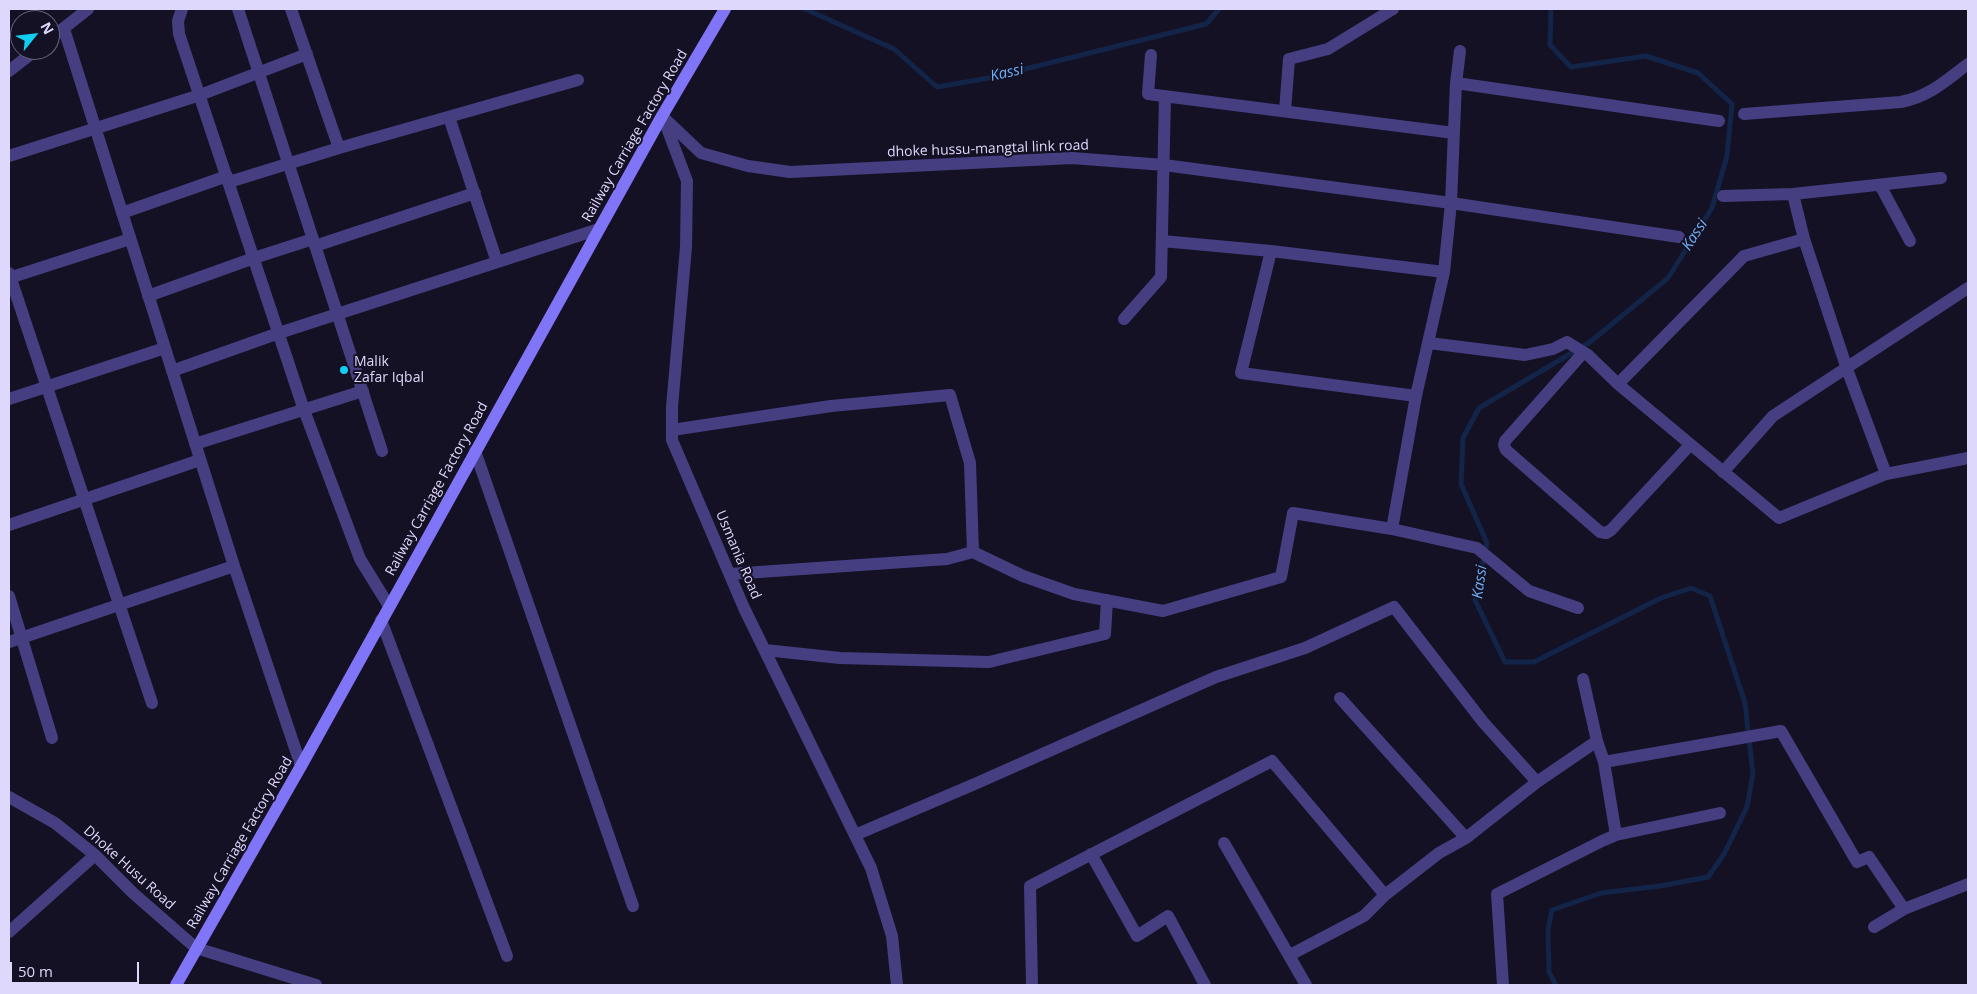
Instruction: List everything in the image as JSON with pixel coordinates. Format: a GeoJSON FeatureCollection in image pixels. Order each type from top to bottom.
{"type":"FeatureCollection","features":[{"type":"Feature","properties":{"kind":"main road","name":"Railway Carriage Factory Road"},"geometry":{"type":"LineString","coordinates":[[176,985],[301,766],[662,116],[724,10]]}},
{"type":"Feature","properties":{"kind":"street"},"geometry":{"type":"LineString","coordinates":[[60,31],[88,9]]}},
{"type":"Feature","properties":{"kind":"street"},"geometry":{"type":"LineString","coordinates":[[182,9],[178,21],[180,34],[304,410],[360,559],[389,606]]}},
{"type":"Feature","properties":{"kind":"street"},"geometry":{"type":"LineString","coordinates":[[238,9],[382,452]]}},
{"type":"Feature","properties":{"kind":"street"},"geometry":{"type":"LineString","coordinates":[[292,9],[339,148]]}},
{"type":"Feature","properties":{"kind":"street"},"geometry":{"type":"LineString","coordinates":[[1285,112],[1290,59],[1328,49],[1393,9]]}},
{"type":"Feature","properties":{"kind":"street"},"geometry":{"type":"LineString","coordinates":[[64,28],[234,566],[301,766]]}},
{"type":"Feature","properties":{"kind":"street"},"geometry":{"type":"LineString","coordinates":[[1392,530],[1416,396],[1444,272],[1451,203],[1456,83],[1460,51]]}},
{"type":"Feature","properties":{"kind":"street"},"geometry":{"type":"LineString","coordinates":[[9,54],[12,68],[23,60]]}},
{"type":"Feature","properties":{"kind":"street"},"geometry":{"type":"LineString","coordinates":[[9,156],[200,95],[307,54]]}},
{"type":"Feature","properties":{"kind":"street"},"geometry":{"type":"LineString","coordinates":[[1151,55],[1148,94],[1454,133]]}},
{"type":"Feature","properties":{"kind":"street"},"geometry":{"type":"LineString","coordinates":[[1744,114],[1919,99],[1968,64]]}},
{"type":"Feature","properties":{"kind":"street"},"geometry":{"type":"LineString","coordinates":[[122,213],[228,179],[288,164],[578,80]]}},
{"type":"Feature","properties":{"kind":"street"},"geometry":{"type":"LineString","coordinates":[[1456,83],[1719,121]]}},
{"type":"Feature","properties":{"kind":"street"},"geometry":{"type":"LineString","coordinates":[[1124,319],[1161,278],[1165,96]]}},
{"type":"Feature","properties":{"kind":"street","name":"dhoke hussu-mangtal link road"},"geometry":{"type":"LineString","coordinates":[[662,116],[701,153],[748,166],[790,172],[1072,158],[1164,165],[1451,203],[1678,237]]}},
{"type":"Feature","properties":{"kind":"street","name":"Usmania Road"},"geometry":{"type":"LineString","coordinates":[[662,116],[687,181],[686,247],[672,407],[672,440],[765,650],[871,868],[892,936],[897,985]]}},
{"type":"Feature","properties":{"kind":"street"},"geometry":{"type":"LineString","coordinates":[[450,117],[497,262]]}},
{"type":"Feature","properties":{"kind":"street"},"geometry":{"type":"LineString","coordinates":[[1723,196],[1793,194],[1941,178]]}},
{"type":"Feature","properties":{"kind":"street"},"geometry":{"type":"LineString","coordinates":[[1880,184],[1910,242]]}},
{"type":"Feature","properties":{"kind":"street"},"geometry":{"type":"LineString","coordinates":[[148,296],[254,258],[314,243],[475,193]]}},
{"type":"Feature","properties":{"kind":"street"},"geometry":{"type":"LineString","coordinates":[[1793,194],[1804,238],[1847,369],[1886,474]]}},
{"type":"Feature","properties":{"kind":"street"},"geometry":{"type":"LineString","coordinates":[[172,371],[278,333],[599,229]]}},
{"type":"Feature","properties":{"kind":"street"},"geometry":{"type":"LineString","coordinates":[[1618,384],[1744,256],[1804,238]]}},
{"type":"Feature","properties":{"kind":"street"},"geometry":{"type":"LineString","coordinates":[[130,240],[9,276],[152,703]]}},
{"type":"Feature","properties":{"kind":"street"},"geometry":{"type":"LineString","coordinates":[[1162,241],[1271,251],[1444,272]]}},
{"type":"Feature","properties":{"kind":"street"},"geometry":{"type":"LineString","coordinates":[[1271,251],[1240,373],[1416,396]]}},
{"type":"Feature","properties":{"kind":"street"},"geometry":{"type":"LineString","coordinates":[[1723,472],[1773,416],[1968,288]]}},
{"type":"Feature","properties":{"kind":"street"},"geometry":{"type":"LineString","coordinates":[[1429,343],[1525,355],[1553,349],[1576,348],[1588,355],[1618,384],[1779,518],[1886,474],[1968,458]]}},
{"type":"Feature","properties":{"kind":"street"},"geometry":{"type":"LineString","coordinates":[[9,399],[165,348]]}},
{"type":"Feature","properties":{"kind":"street"},"geometry":{"type":"LineString","coordinates":[[1576,348],[1505,441],[1504,445],[1506,450],[1600,532],[1606,533],[1611,530],[1690,445]]}},
{"type":"Feature","properties":{"kind":"street"},"geometry":{"type":"LineString","coordinates":[[195,444],[362,391]]}},
{"type":"Feature","properties":{"kind":"street"},"geometry":{"type":"LineString","coordinates":[[672,430],[831,406],[950,395],[970,463],[973,552]]}},
{"type":"Feature","properties":{"kind":"street"},"geometry":{"type":"LineString","coordinates":[[476,451],[634,906]]}},
{"type":"Feature","properties":{"kind":"street"},"geometry":{"type":"LineString","coordinates":[[9,525],[200,460]]}},
{"type":"Feature","properties":{"kind":"street"},"geometry":{"type":"LineString","coordinates":[[730,574],[947,559],[973,552],[1023,576],[1074,594],[1163,611],[1281,577],[1293,514],[1392,530],[1477,548],[1529,591],[1578,608]]}},
{"type":"Feature","properties":{"kind":"street"},"geometry":{"type":"LineString","coordinates":[[9,642],[234,566]]}},
{"type":"Feature","properties":{"kind":"street"},"geometry":{"type":"LineString","coordinates":[[9,596],[52,738]]}},
{"type":"Feature","properties":{"kind":"street"},"geometry":{"type":"LineString","coordinates":[[765,650],[840,658],[989,662],[1105,634],[1107,600]]}},
{"type":"Feature","properties":{"kind":"street"},"geometry":{"type":"LineString","coordinates":[[855,834],[977,783],[1216,677],[1305,648],[1394,607],[1483,722],[1537,782]]}},
{"type":"Feature","properties":{"kind":"street"},"geometry":{"type":"LineString","coordinates":[[382,620],[507,956]]}},
{"type":"Feature","properties":{"kind":"street"},"geometry":{"type":"LineString","coordinates":[[1583,679],[1597,741],[1604,762],[1616,835]]}},
{"type":"Feature","properties":{"kind":"street"},"geometry":{"type":"LineString","coordinates":[[1340,698],[1466,838]]}},
{"type":"Feature","properties":{"kind":"street"},"geometry":{"type":"LineString","coordinates":[[1604,762],[1782,731],[1857,862],[1869,857],[1904,909]]}},
{"type":"Feature","properties":{"kind":"street"},"geometry":{"type":"LineString","coordinates":[[1290,955],[1364,916],[1385,895],[1439,853],[1466,838],[1537,782],[1597,741]]}},
{"type":"Feature","properties":{"kind":"street"},"geometry":{"type":"LineString","coordinates":[[1032,985],[1030,886],[1272,761],[1385,895]]}},
{"type":"Feature","properties":{"kind":"street","name":"Dhoke Husu Road"},"geometry":{"type":"LineString","coordinates":[[9,797],[55,823],[95,855],[133,893],[196,948],[316,985]]}},
{"type":"Feature","properties":{"kind":"street"},"geometry":{"type":"LineString","coordinates":[[1503,985],[1497,894],[1616,835],[1720,813]]}},
{"type":"Feature","properties":{"kind":"street"},"geometry":{"type":"LineString","coordinates":[[1224,843],[1306,985]]}},
{"type":"Feature","properties":{"kind":"street"},"geometry":{"type":"LineString","coordinates":[[1091,854],[1137,936],[1168,916],[1205,985]]}},
{"type":"Feature","properties":{"kind":"street"},"geometry":{"type":"LineString","coordinates":[[9,932],[95,855]]}},
{"type":"Feature","properties":{"kind":"street"},"geometry":{"type":"LineString","coordinates":[[1874,927],[1904,909],[1968,884]]}},
{"type":"Feature","properties":{"kind":"waterway","name":"Kassi"},"geometry":{"type":"LineString","coordinates":[[805,9],[894,49],[937,87],[989,78],[1206,24],[1219,9]]}},
{"type":"Feature","properties":{"kind":"waterway","name":"Kassi"},"geometry":{"type":"LineString","coordinates":[[1551,9],[1550,45],[1571,67],[1646,56],[1698,73],[1732,104],[1727,156],[1712,208],[1668,278],[1590,342],[1479,408],[1463,438],[1461,484],[1487,543],[1475,600],[1505,662],[1534,662],[1661,598],[1691,588],[1710,596],[1745,703],[1753,774],[1747,807],[1724,854],[1708,877],[1660,886],[1601,893],[1552,910],[1548,930],[1549,972],[1556,985]]}},
{"type":"Feature","properties":{"kind":"place","name":"Malik Zafar Iqbal"},"geometry":{"type":"Point","coordinates":[344,370]}}]}
